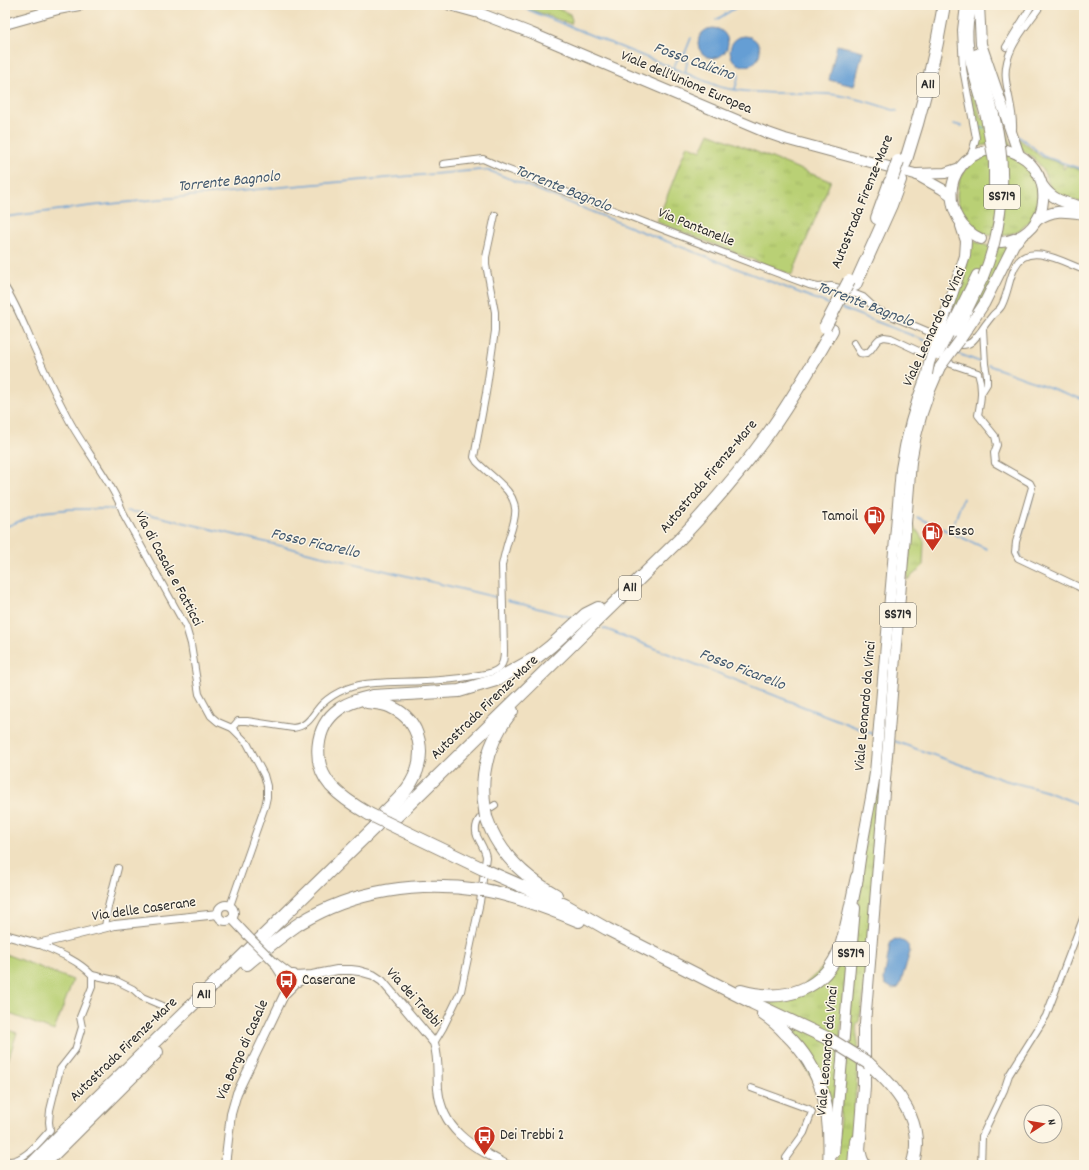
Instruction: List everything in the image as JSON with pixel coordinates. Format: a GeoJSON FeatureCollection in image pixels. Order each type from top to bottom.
{"type":"FeatureCollection","features":[{"type":"Feature","properties":{"kind":"highway","name":"Autostrada Firenze-Mare"},"geometry":{"type":"LineString","coordinates":[[389,815],[557,660],[678,541],[738,472],[782,412],[807,374],[828,328],[892,205],[896,179],[906,136],[926,65],[936,5]]}},
{"type":"Feature","properties":{"kind":"highway","name":"Autostrada Firenze-Mare"},"geometry":{"type":"LineString","coordinates":[[901,162],[915,132],[929,80],[944,5]]}},
{"type":"Feature","properties":{"kind":"highway","name":"Autostrada Firenze-Mare"},"geometry":{"type":"LineString","coordinates":[[389,815],[660,548],[711,492],[737,460],[772,412],[828,328]]}},
{"type":"Feature","properties":{"kind":"highway"},"geometry":{"type":"LineString","coordinates":[[598,608],[586,614],[551,646],[536,657],[496,680],[459,691],[373,696],[359,699],[344,705],[329,718],[322,731],[318,746],[320,767],[327,781],[347,801],[375,823],[410,834],[485,870],[565,905],[607,929],[831,1040],[868,1063],[895,1090],[910,1116],[914,1126],[916,1142],[912,1165]]}},
{"type":"Feature","properties":{"kind":"highway"},"geometry":{"type":"LineString","coordinates":[[557,660],[549,674],[511,712],[493,742],[487,759],[483,796],[498,843],[514,864],[533,880],[583,911],[607,929]]}},
{"type":"Feature","properties":{"kind":"highway"},"geometry":{"type":"LineString","coordinates":[[344,705],[367,702],[392,707],[406,716],[416,730],[420,746],[420,762],[405,791],[389,815]]}},
{"type":"Feature","properties":{"kind":"highway","name":"Autostrada Firenze-Mare"},"geometry":{"type":"LineString","coordinates":[[31,1165],[88,1106],[352,849],[375,823]]}},
{"type":"Feature","properties":{"kind":"highway","name":"Autostrada Firenze-Mare"},"geometry":{"type":"LineString","coordinates":[[43,1165],[69,1137],[247,964],[375,823]]}},
{"type":"Feature","properties":{"kind":"highway"},"geometry":{"type":"LineString","coordinates":[[716,984],[756,995],[779,996],[792,993],[817,981],[828,971],[841,946],[857,876]]}},
{"type":"Feature","properties":{"kind":"highway"},"geometry":{"type":"LineString","coordinates":[[247,964],[301,923],[328,910],[355,898],[388,890],[416,886],[448,886],[482,890],[538,905],[580,921],[607,929]]}},
{"type":"Feature","properties":{"kind":"highway"},"geometry":{"type":"LineString","coordinates":[[716,984],[772,1020],[796,1043],[809,1062],[815,1072],[824,1096],[830,1136],[829,1165]]}},
{"type":"Feature","properties":{"kind":"highway"},"geometry":{"type":"LineString","coordinates":[[864,1029],[864,1086],[859,1150],[864,1165]]}},
{"type":"Feature","properties":{"kind":"main road"},"geometry":{"type":"LineString","coordinates":[[5,24],[58,9],[79,5]]}},
{"type":"Feature","properties":{"kind":"main road","name":"Viale dell'Unione Europea"},"geometry":{"type":"LineString","coordinates":[[450,5],[479,13],[531,33],[765,132],[838,154],[915,174],[951,195]]}},
{"type":"Feature","properties":{"kind":"main road","name":"Viale Leonardo da Vinci"},"geometry":{"type":"LineString","coordinates":[[853,1165],[911,462],[920,414],[928,392],[940,367],[950,337],[980,276],[996,238],[1002,190],[1002,152],[970,56],[968,43],[968,23],[972,5]]}},
{"type":"Feature","properties":{"kind":"main road"},"geometry":{"type":"LineString","coordinates":[[978,5],[981,44],[1019,154]]}},
{"type":"Feature","properties":{"kind":"main road","name":"Viale Leonardo da Vinci"},"geometry":{"type":"LineString","coordinates":[[978,5],[973,25],[974,44],[990,116]]}},
{"type":"Feature","properties":{"kind":"main road"},"geometry":{"type":"LineString","coordinates":[[962,45],[968,23]]}},
{"type":"Feature","properties":{"kind":"main road"},"geometry":{"type":"LineString","coordinates":[[1006,150],[1019,154],[1034,167],[1042,184],[1057,200],[1084,206]]}},
{"type":"Feature","properties":{"kind":"main road"},"geometry":{"type":"LineString","coordinates":[[950,337],[965,256],[966,241],[960,223],[953,210],[951,195],[953,181],[960,168],[968,160],[985,151]]}},
{"type":"Feature","properties":{"kind":"main road","name":"Viale dell'Unione Europea"},"geometry":{"type":"LineString","coordinates":[[915,174],[945,173],[960,168]]}},
{"type":"Feature","properties":{"kind":"main road"},"geometry":{"type":"LineString","coordinates":[[1036,220],[1043,203],[1042,184]]}},
{"type":"Feature","properties":{"kind":"main road"},"geometry":{"type":"LineString","coordinates":[[950,337],[976,317],[991,291],[1014,244],[1036,220],[1049,213],[1055,212],[1084,214]]}},
{"type":"Feature","properties":{"kind":"main road"},"geometry":{"type":"LineString","coordinates":[[960,223],[969,232],[981,239]]}},
{"type":"Feature","properties":{"kind":"main road"},"geometry":{"type":"LineString","coordinates":[[1001,242],[1012,240],[1023,234]]}},
{"type":"Feature","properties":{"kind":"main road","name":"Viale Leonardo da Vinci"},"geometry":{"type":"LineString","coordinates":[[833,1165],[857,876],[875,772],[901,469],[907,434],[920,392],[928,374],[929,363],[950,337]]}},
{"type":"Feature","properties":{"kind":"street"},"geometry":{"type":"LineString","coordinates":[[964,5],[961,30],[963,69],[976,138],[968,160]]}},
{"type":"Feature","properties":{"kind":"street"},"geometry":{"type":"LineString","coordinates":[[1006,47],[1032,5]]}},
{"type":"Feature","properties":{"kind":"street"},"geometry":{"type":"LineString","coordinates":[[1012,137],[1013,120],[1006,71],[1012,47],[1041,5]]}},
{"type":"Feature","properties":{"kind":"street","name":"Via Pantanelle"},"geometry":{"type":"LineString","coordinates":[[443,164],[478,159],[487,160],[501,167],[725,254],[809,285],[818,287],[831,286],[846,290],[862,297],[878,310],[950,337]]}},
{"type":"Feature","properties":{"kind":"street"},"geometry":{"type":"LineString","coordinates":[[232,728],[238,721],[293,728],[300,727],[307,722],[323,703],[333,695],[352,687],[362,684],[375,683],[460,679],[493,672],[502,664],[504,651],[502,565],[504,553],[515,521],[515,508],[510,494],[503,485],[477,462],[474,457],[486,393],[495,331],[495,312],[486,257],[495,215]]}},
{"type":"Feature","properties":{"kind":"street"},"geometry":{"type":"LineString","coordinates":[[950,337],[970,344],[1003,304],[1014,268],[1026,255],[1043,254],[1084,270]]}},
{"type":"Feature","properties":{"kind":"street","name":"Via di Casale e Fatticci"},"geometry":{"type":"LineString","coordinates":[[5,287],[17,308],[69,421],[113,491],[124,515],[186,627],[192,644],[199,694],[202,701],[211,716],[218,722],[232,728],[247,743],[264,775],[268,797],[230,906]]}},
{"type":"Feature","properties":{"kind":"street"},"geometry":{"type":"LineString","coordinates":[[982,329],[987,375],[987,384],[982,392]]}},
{"type":"Feature","properties":{"kind":"street"},"geometry":{"type":"LineString","coordinates":[[854,343],[860,353],[866,354],[879,339],[888,337],[927,355]]}},
{"type":"Feature","properties":{"kind":"street"},"geometry":{"type":"LineString","coordinates":[[951,364],[978,373],[982,392],[978,415],[995,436],[997,445],[994,453],[995,463],[1030,483],[1032,487],[1016,542],[1015,552],[1018,558],[1084,590]]}},
{"type":"Feature","properties":{"kind":"street"},"geometry":{"type":"LineString","coordinates":[[434,1043],[461,991],[480,902],[486,859],[484,850],[477,835],[477,823],[479,818],[490,808],[489,811]]}},
{"type":"Feature","properties":{"kind":"street"},"geometry":{"type":"LineString","coordinates":[[105,927],[108,907],[118,868]]}},
{"type":"Feature","properties":{"kind":"street","name":"Via delle Caserane"},"geometry":{"type":"LineString","coordinates":[[230,906],[225,905],[220,907],[218,914],[224,921],[232,919]]}},
{"type":"Feature","properties":{"kind":"street"},"geometry":{"type":"LineString","coordinates":[[230,906],[234,912],[232,919],[291,980]]}},
{"type":"Feature","properties":{"kind":"street","name":"Via delle Caserane"},"geometry":{"type":"LineString","coordinates":[[5,935],[38,944],[105,927],[218,914]]}},
{"type":"Feature","properties":{"kind":"street"},"geometry":{"type":"LineString","coordinates":[[981,1165],[982,1136],[1004,1090],[1009,1075],[1046,1016],[1084,916]]}},
{"type":"Feature","properties":{"kind":"street"},"geometry":{"type":"LineString","coordinates":[[38,944],[58,952],[86,968],[92,975],[115,980],[133,989],[142,997],[163,1006]]}},
{"type":"Feature","properties":{"kind":"street","name":"Via dei Trebbi"},"geometry":{"type":"LineString","coordinates":[[291,980],[337,970],[359,970],[373,975],[382,981],[434,1043],[437,1056],[439,1095],[443,1108],[459,1136],[507,1165]]}},
{"type":"Feature","properties":{"kind":"street"},"geometry":{"type":"LineString","coordinates":[[5,1160],[9,1161],[20,1159],[42,1140],[50,1130],[50,1110],[60,1070],[75,1050],[82,1027],[80,1017],[92,988],[92,975]]}},
{"type":"Feature","properties":{"kind":"street","name":"Via Borgo di Casale"},"geometry":{"type":"LineString","coordinates":[[226,1165],[231,1114],[237,1093],[291,980]]}},
{"type":"Feature","properties":{"kind":"street"},"geometry":{"type":"LineString","coordinates":[[751,1088],[809,1109],[812,1112],[802,1137],[785,1159],[785,1165]]}},
{"type":"Feature","properties":{"kind":"green space"},"geometry":{"type":"Polygon","coordinates":[[[518,5],[549,5],[570,14],[572,20],[571,24],[518,5]]]}},
{"type":"Feature","properties":{"kind":"green space"},"geometry":{"type":"Polygon","coordinates":[[[966,65],[981,119],[997,114],[984,69],[1011,145],[994,144],[977,147],[978,141],[966,65]]]}},
{"type":"Feature","properties":{"kind":"green space"},"geometry":{"type":"Polygon","coordinates":[[[709,133],[827,180],[831,180],[792,275],[657,222],[687,145],[701,151],[709,133]]]}},
{"type":"Feature","properties":{"kind":"green space"},"geometry":{"type":"Polygon","coordinates":[[[1018,138],[1041,157],[1063,164],[1063,169],[1066,165],[1084,172],[1084,203],[1061,197],[1050,187],[1043,170],[1035,159],[1020,148],[1018,138]]]}},
{"type":"Feature","properties":{"kind":"green space"},"geometry":{"type":"Polygon","coordinates":[[[990,154],[1006,154],[1021,161],[1032,172],[1039,187],[1039,203],[1036,211],[1027,224],[1014,233],[1006,236],[990,236],[975,229],[964,218],[957,203],[957,187],[964,172],[975,161],[990,154]]]}},
{"type":"Feature","properties":{"kind":"green space"},"geometry":{"type":"Polygon","coordinates":[[[970,240],[991,247],[1009,246],[994,280],[962,332],[947,326],[970,240]]]}},
{"type":"Feature","properties":{"kind":"green space"},"geometry":{"type":"Polygon","coordinates":[[[905,488],[865,989],[859,1021],[856,1028],[859,1051],[850,1165],[836,1165],[862,863],[905,488]]]}},
{"type":"Feature","properties":{"kind":"green space"},"geometry":{"type":"Polygon","coordinates":[[[912,523],[924,541],[923,565],[907,580],[912,523]]]}},
{"type":"Feature","properties":{"kind":"green space"},"geometry":{"type":"Polygon","coordinates":[[[844,948],[847,949],[833,1127],[829,1104],[766,1005],[766,1001],[789,999],[844,948]]]}},
{"type":"Feature","properties":{"kind":"green space"},"geometry":{"type":"Polygon","coordinates":[[[5,954],[73,980],[54,1031],[5,1012],[5,954]]]}},
{"type":"Feature","properties":{"kind":"green space"},"geometry":{"type":"Polygon","coordinates":[[[5,1029],[17,1033],[5,1069],[5,1029]]]}},
{"type":"Feature","properties":{"kind":"water"},"geometry":{"type":"Polygon","coordinates":[[[713,28],[719,29],[727,37],[727,49],[719,57],[713,58],[707,57],[699,49],[698,43],[699,37],[707,29],[713,28]]]}},
{"type":"Feature","properties":{"kind":"water"},"geometry":{"type":"Polygon","coordinates":[[[745,36],[751,37],[759,45],[759,57],[751,65],[745,66],[739,65],[731,57],[730,51],[731,45],[739,37],[745,36]]]}},
{"type":"Feature","properties":{"kind":"water"},"geometry":{"type":"Polygon","coordinates":[[[837,45],[863,51],[854,86],[829,80],[837,45]]]}},
{"type":"Feature","properties":{"kind":"water"},"geometry":{"type":"Polygon","coordinates":[[[895,939],[906,943],[910,952],[900,985],[898,988],[893,989],[885,984],[884,980],[890,944],[895,939]]]}},
{"type":"Feature","properties":{"kind":"waterway","name":"Fosso Calicino"},"geometry":{"type":"LineString","coordinates":[[516,5],[720,87],[734,90],[845,96],[897,111]]}},
{"type":"Feature","properties":{"kind":"waterway"},"geometry":{"type":"LineString","coordinates":[[716,20],[740,5]]}},
{"type":"Feature","properties":{"kind":"waterway"},"geometry":{"type":"LineString","coordinates":[[685,73],[687,63],[685,53],[691,38]]}},
{"type":"Feature","properties":{"kind":"waterway"},"geometry":{"type":"LineString","coordinates":[[673,69],[677,60],[685,53]]}},
{"type":"Feature","properties":{"kind":"waterway"},"geometry":{"type":"LineString","coordinates":[[735,89],[739,75]]}},
{"type":"Feature","properties":{"kind":"waterway","name":"Fosso Calicino"},"geometry":{"type":"LineString","coordinates":[[954,124],[961,126]]}},
{"type":"Feature","properties":{"kind":"waterway","name":"Fosso Calicino"},"geometry":{"type":"LineString","coordinates":[[978,128],[984,128]]}},
{"type":"Feature","properties":{"kind":"waterway","name":"Fosso Calicino"},"geometry":{"type":"LineString","coordinates":[[1018,136],[1043,156],[1084,170]]}},
{"type":"Feature","properties":{"kind":"waterway","name":"Torrente Bagnolo"},"geometry":{"type":"LineString","coordinates":[[5,217],[90,206],[281,187],[481,170],[490,171],[831,305]]}},
{"type":"Feature","properties":{"kind":"waterway","name":"Torrente Bagnolo"},"geometry":{"type":"LineString","coordinates":[[841,308],[932,343]]}},
{"type":"Feature","properties":{"kind":"waterway","name":"Torrente Bagnolo"},"geometry":{"type":"LineString","coordinates":[[956,353],[983,363]]}},
{"type":"Feature","properties":{"kind":"waterway","name":"Torrente Bagnolo"},"geometry":{"type":"LineString","coordinates":[[988,365],[1084,400]]}},
{"type":"Feature","properties":{"kind":"waterway"},"geometry":{"type":"LineString","coordinates":[[1021,557],[1019,551],[1020,541],[1034,492]]}},
{"type":"Feature","properties":{"kind":"waterway"},"geometry":{"type":"LineString","coordinates":[[951,532],[963,498]]}},
{"type":"Feature","properties":{"kind":"waterway","name":"Fosso Ficarello"},"geometry":{"type":"LineString","coordinates":[[5,527],[42,512],[71,509],[115,509]]}},
{"type":"Feature","properties":{"kind":"waterway","name":"Fosso Ficarello"},"geometry":{"type":"LineString","coordinates":[[126,511],[144,513],[499,598]]}},
{"type":"Feature","properties":{"kind":"waterway"},"geometry":{"type":"LineString","coordinates":[[917,517],[987,549]]}},
{"type":"Feature","properties":{"kind":"waterway","name":"Fosso Ficarello"},"geometry":{"type":"LineString","coordinates":[[507,600],[574,618]]}},
{"type":"Feature","properties":{"kind":"waterway","name":"Fosso Ficarello"},"geometry":{"type":"LineString","coordinates":[[603,628],[873,734]]}},
{"type":"Feature","properties":{"kind":"waterway","name":"Fosso Ficarello"},"geometry":{"type":"LineString","coordinates":[[894,741],[1004,780],[1045,791],[1084,806]]}},
{"type":"Feature","properties":{"kind":"place","name":"Tamoil"},"geometry":{"type":"Point","coordinates":[874,536]}},
{"type":"Feature","properties":{"kind":"place","name":"Esso"},"geometry":{"type":"Point","coordinates":[933,552]}},
{"type":"Feature","properties":{"kind":"place","name":"Caserane"},"geometry":{"type":"Point","coordinates":[286,1000]}},
{"type":"Feature","properties":{"kind":"place","name":"Dei Trebbi 2"},"geometry":{"type":"Point","coordinates":[485,1156]}}]}
